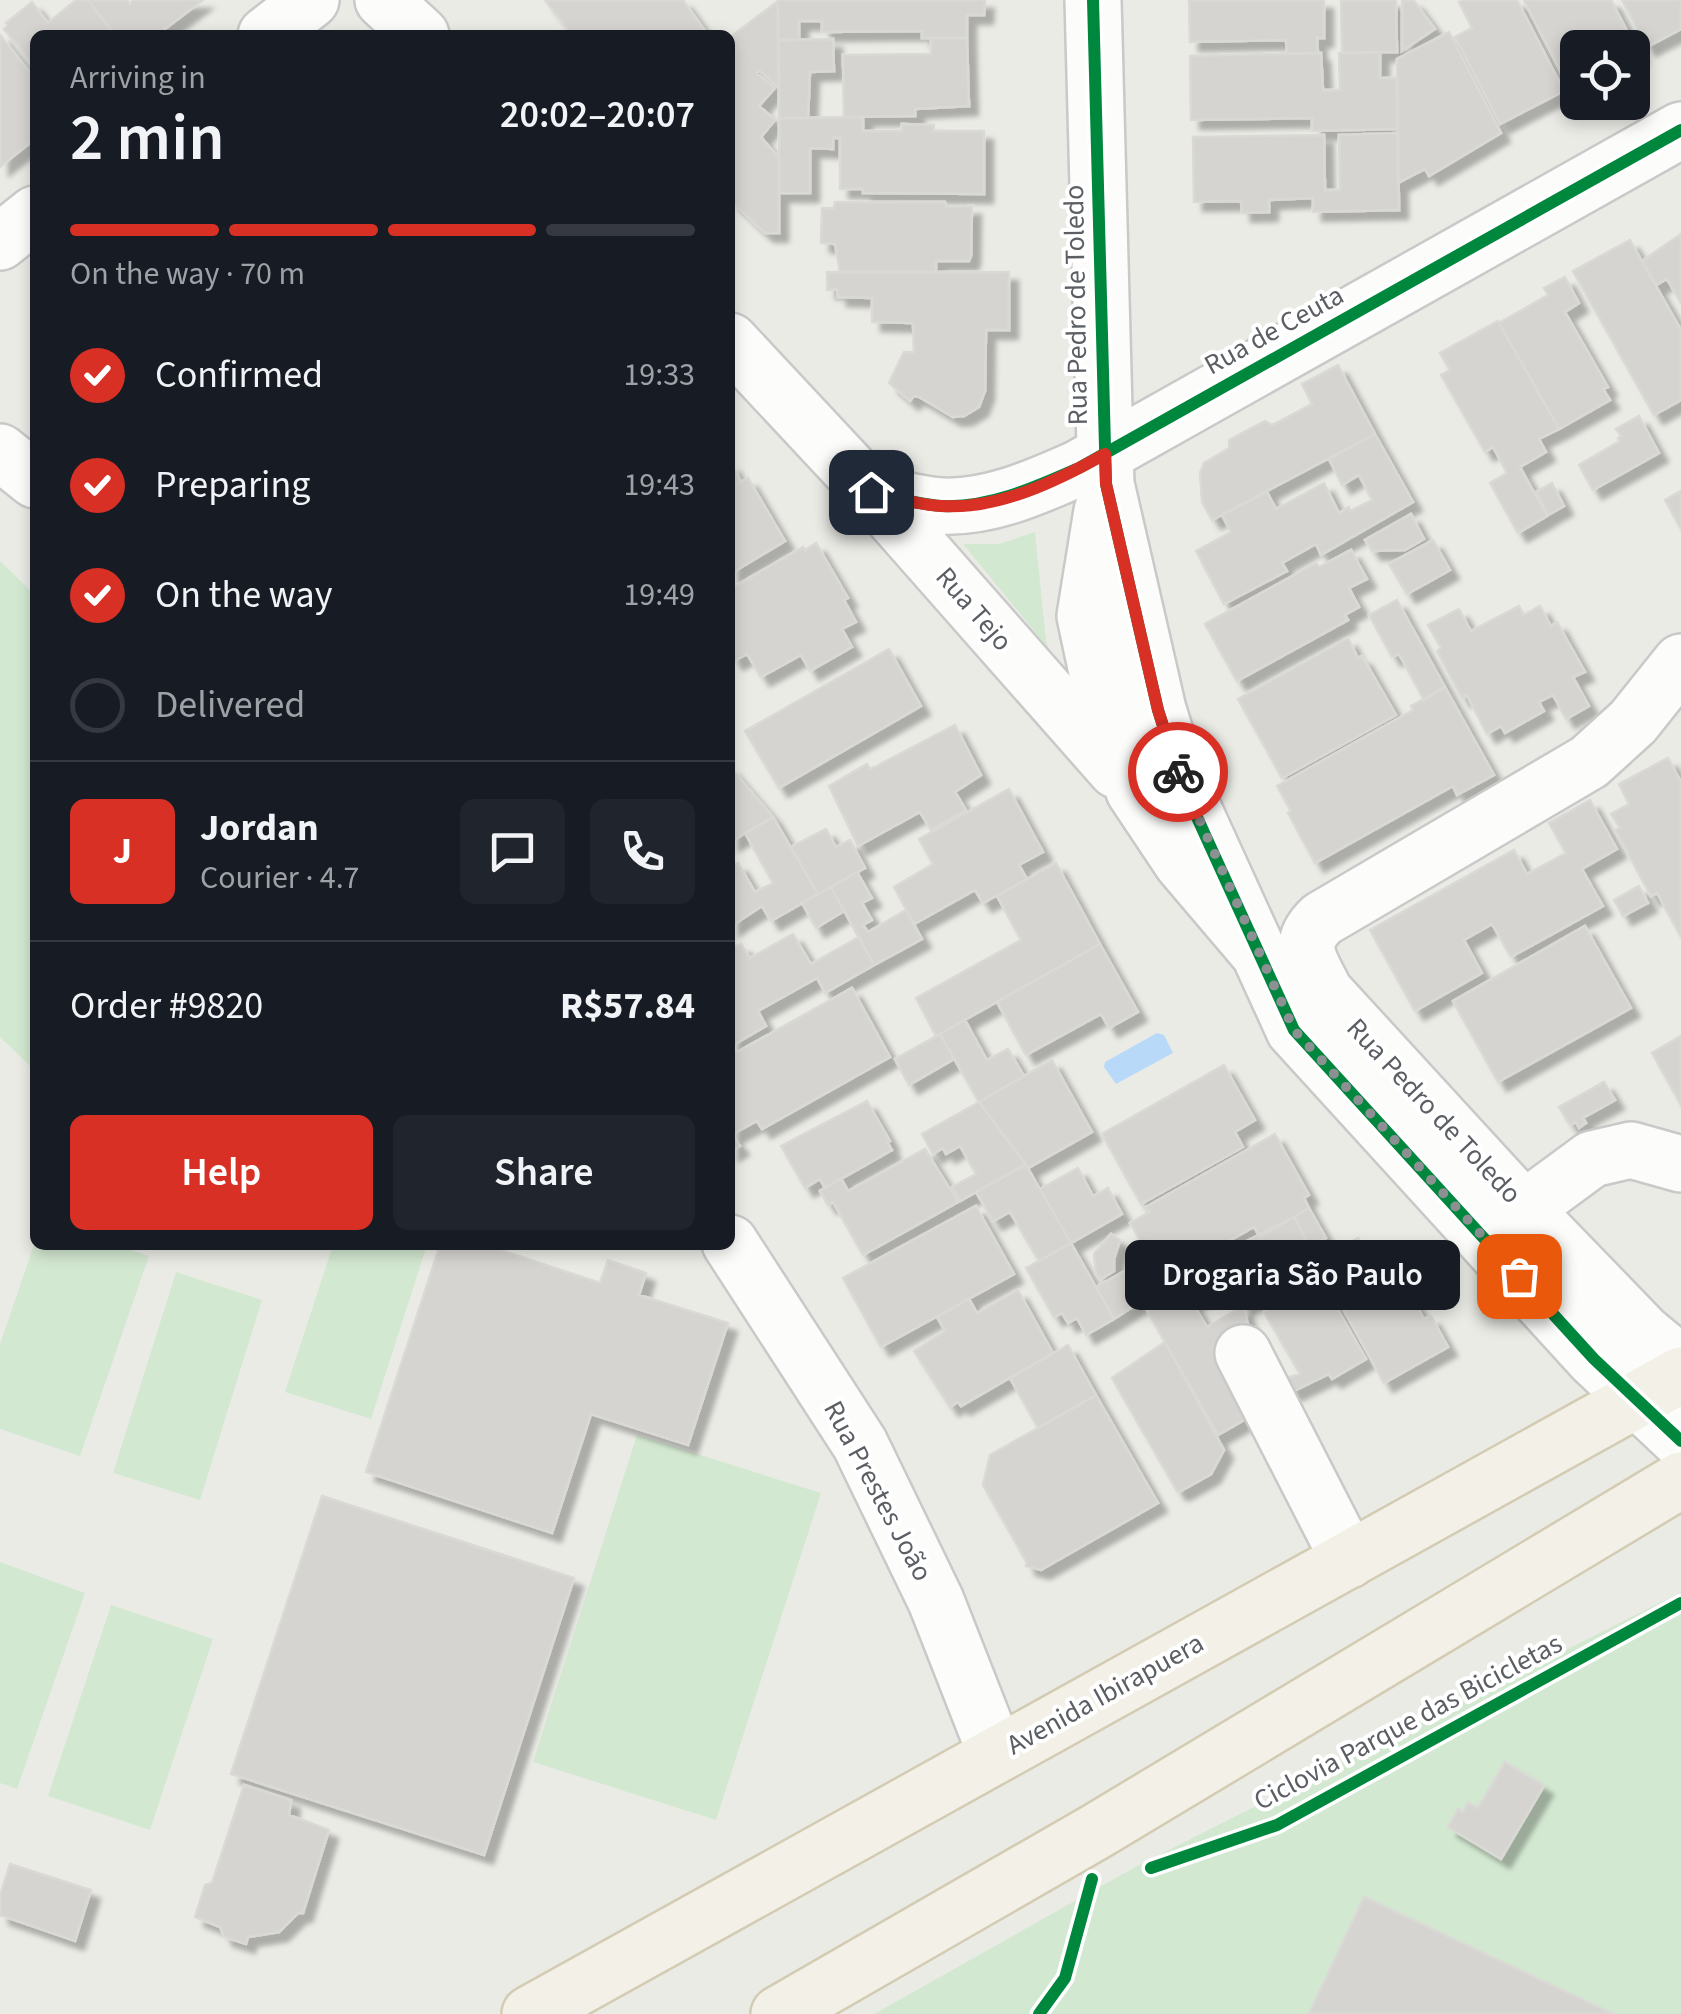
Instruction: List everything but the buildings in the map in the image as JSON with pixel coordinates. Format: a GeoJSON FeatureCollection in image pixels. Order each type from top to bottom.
{"type":"FeatureCollection","features":[{"type":"Feature","properties":{"kind":"main road","name":"Avenida Ibirapuera"},"geometry":{"type":"LineString","coordinates":[[530,2014],[1659,1387]]}},
{"type":"Feature","properties":{"kind":"main road"},"geometry":{"type":"LineString","coordinates":[[779,2014],[1097,1831],[1681,1480]]}},
{"type":"Feature","properties":{"kind":"street"},"geometry":{"type":"LineString","coordinates":[[272,30],[311,0]]}},
{"type":"Feature","properties":{"kind":"street"},"geometry":{"type":"LineString","coordinates":[[383,0],[415,30]]}},
{"type":"Feature","properties":{"kind":"street","name":"Rua Pedro de Toledo"},"geometry":{"type":"LineString","coordinates":[[1093,0],[1106,469],[1085,616],[1104,705],[1157,786],[1182,864],[1261,956],[1294,1030],[1594,1358],[1659,1387],[1681,1440]]}},
{"type":"Feature","properties":{"kind":"street","name":"Rua de Ceuta"},"geometry":{"type":"LineString","coordinates":[[871,492],[940,506],[985,502],[1106,469],[1681,130]]}},
{"type":"Feature","properties":{"kind":"street"},"geometry":{"type":"LineString","coordinates":[[0,242],[30,218]]}},
{"type":"Feature","properties":{"kind":"street","name":"Rua Tejo"},"geometry":{"type":"LineString","coordinates":[[735,346],[1157,786]]}},
{"type":"Feature","properties":{"kind":"street"},"geometry":{"type":"LineString","coordinates":[[0,452],[30,476]]}},
{"type":"Feature","properties":{"kind":"street"},"geometry":{"type":"LineString","coordinates":[[1325,992],[1308,958],[1306,943],[1308,932],[1322,919],[1589,762],[1633,722],[1681,662]]}},
{"type":"Feature","properties":{"kind":"street"},"geometry":{"type":"LineString","coordinates":[[1157,786],[1216,822],[1267,894],[1290,910],[1322,919]]}},
{"type":"Feature","properties":{"kind":"street","name":"Rua Pedro de Toledo"},"geometry":{"type":"LineString","coordinates":[[1261,956],[1325,992],[1524,1209],[1644,1333],[1681,1364]]}},
{"type":"Feature","properties":{"kind":"street"},"geometry":{"type":"LineString","coordinates":[[1524,1209],[1592,1159],[1631,1150],[1681,1164]]}},
{"type":"Feature","properties":{"kind":"street","name":"Rua Prestes João"},"geometry":{"type":"LineString","coordinates":[[735,1250],[860,1444],[936,1601],[996,1754]]}},
{"type":"Feature","properties":{"kind":"street"},"geometry":{"type":"LineString","coordinates":[[1242,1353],[1349,1560]]}},
{"type":"Feature","properties":{"kind":"green space"},"geometry":{"type":"Polygon","coordinates":[[[1035,532],[1048,648],[963,544],[999,544],[1035,532]]]}},
{"type":"Feature","properties":{"kind":"green space"},"geometry":{"type":"Polygon","coordinates":[[[0,561],[30,590],[30,1066],[0,1037],[0,561]]]}},
{"type":"Feature","properties":{"kind":"green space"},"geometry":{"type":"Polygon","coordinates":[[[32,1250],[131,1250],[149,1256],[80,1456],[0,1429],[0,1344],[32,1250]]]}},
{"type":"Feature","properties":{"kind":"green space"},"geometry":{"type":"Polygon","coordinates":[[[331,1250],[425,1250],[371,1419],[285,1392],[331,1250]]]}},
{"type":"Feature","properties":{"kind":"green space"},"geometry":{"type":"Polygon","coordinates":[[[176,1272],[262,1300],[200,1500],[113,1473],[176,1272]]]}},
{"type":"Feature","properties":{"kind":"green space"},"geometry":{"type":"Polygon","coordinates":[[[637,1435],[821,1493],[716,1820],[533,1762],[637,1435]]]}},
{"type":"Feature","properties":{"kind":"green space"},"geometry":{"type":"Polygon","coordinates":[[[0,1562],[85,1593],[17,1789],[0,1783],[0,1562]]]}},
{"type":"Feature","properties":{"kind":"green space"},"geometry":{"type":"Polygon","coordinates":[[[1681,1592],[1681,2014],[874,2014],[1137,1866],[1681,1592]]]}},
{"type":"Feature","properties":{"kind":"green space"},"geometry":{"type":"Polygon","coordinates":[[[111,1605],[213,1639],[150,1830],[48,1796],[111,1605]]]}},
{"type":"Feature","properties":{"kind":"water"},"geometry":{"type":"Polygon","coordinates":[[[1157,1033],[1164,1035],[1173,1053],[1116,1084],[1104,1067],[1105,1062],[1157,1033]]]}},
{"type":"Feature","properties":{"kind":"cycle path"},"geometry":{"type":"LineString","coordinates":[[1093,0],[1106,484],[1158,710],[1180,780],[1294,1030],[1594,1359],[1681,1441]]}},
{"type":"Feature","properties":{"kind":"cycle path"},"geometry":{"type":"LineString","coordinates":[[871,492],[924,504],[978,504],[1079,468],[1681,130]]}},
{"type":"Feature","properties":{"kind":"cycle path","name":"Ciclovia Parque das Bicicletas"},"geometry":{"type":"LineString","coordinates":[[1151,1868],[1277,1825],[1681,1603]]}},
{"type":"Feature","properties":{"kind":"cycle path"},"geometry":{"type":"LineString","coordinates":[[1039,2014],[1065,1978],[1092,1879]]}},
{"type":"Feature","properties":{"kind":"way so far"},"geometry":{"type":"LineString","coordinates":[[1178,772],[1294,1030],[1519,1276]]}},
{"type":"Feature","properties":{"kind":"place","name":"Drogaria São Paulo"},"geometry":{"type":"Point","coordinates":[1519,1276]}},
{"type":"Feature","properties":{"kind":"route"},"geometry":{"type":"LineString","coordinates":[[871,492],[940,506],[985,502],[1038,486],[1105,454],[1106,484],[1158,710],[1178,772]]}}]}
